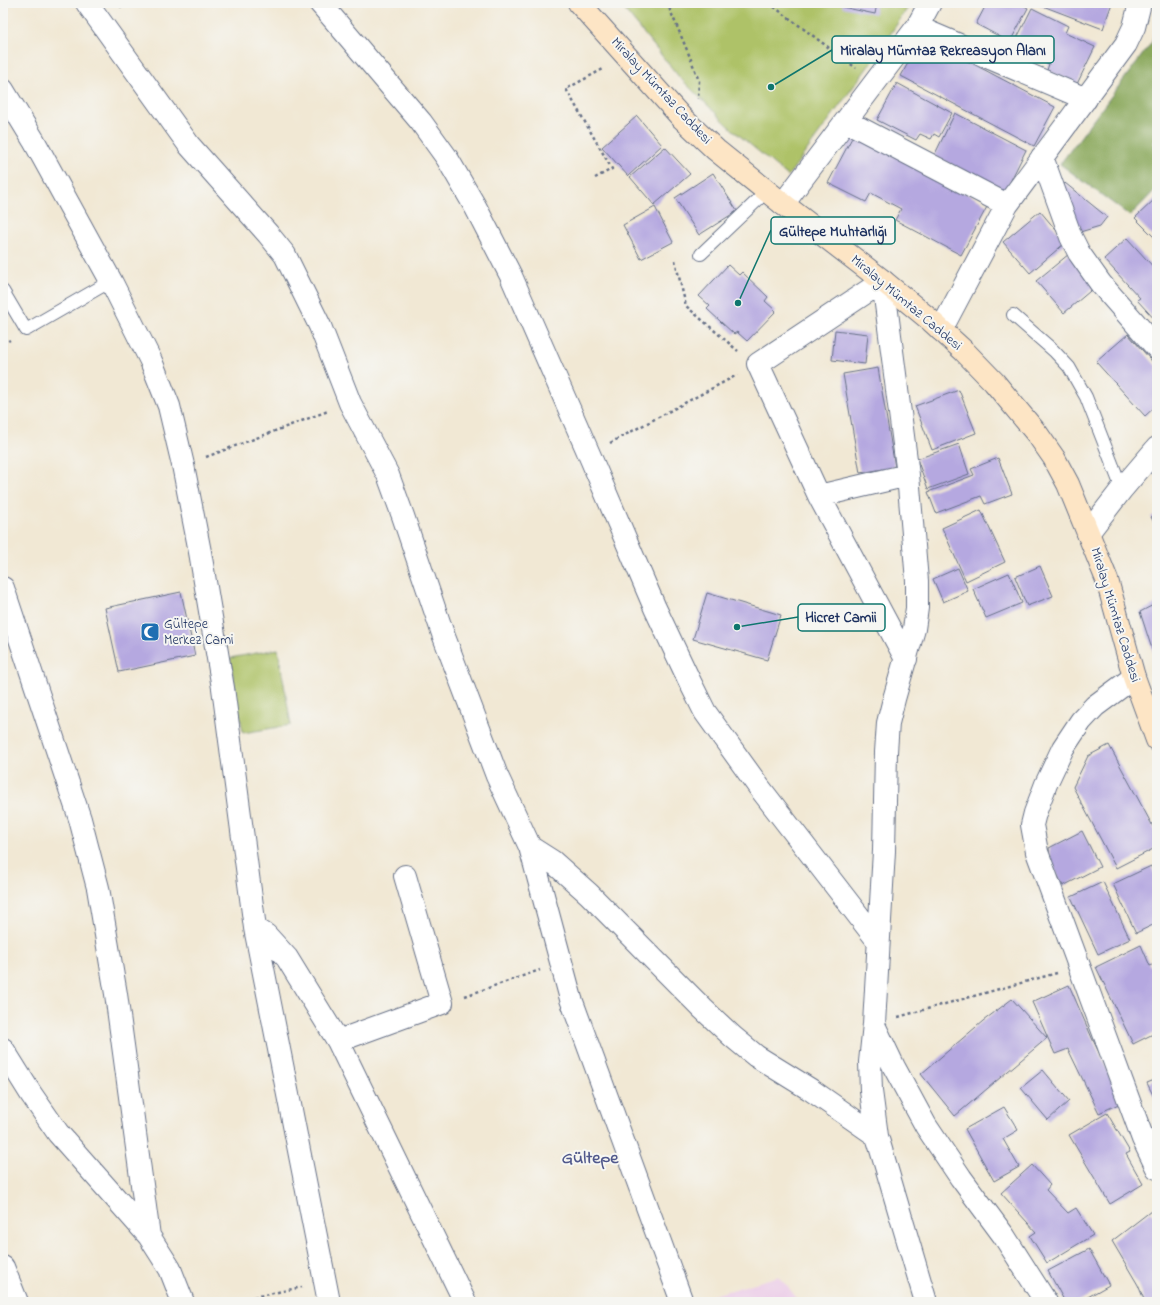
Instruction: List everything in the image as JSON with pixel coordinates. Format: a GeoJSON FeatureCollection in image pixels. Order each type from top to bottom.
{"type":"FeatureCollection","features":[{"type":"Feature","properties":{"kind":"main road","name":"Miralay Mümtaz Caddesi"},"geometry":{"type":"LineString","coordinates":[[579,3],[682,118],[716,150],[882,281],[941,330],[994,382],[1038,435],[1054,458],[1068,484],[1107,580],[1134,677],[1157,740]]}},
{"type":"Feature","properties":{"kind":"street"},"geometry":{"type":"LineString","coordinates":[[87,3],[188,145],[285,255],[320,326],[350,403],[388,475],[443,634],[497,776],[530,847],[571,1000],[682,1302]]}},
{"type":"Feature","properties":{"kind":"street"},"geometry":{"type":"LineString","coordinates":[[320,3],[420,122],[446,158],[468,195],[511,276],[655,608],[705,712],[759,787],[878,942]]}},
{"type":"Feature","properties":{"kind":"street"},"geometry":{"type":"LineString","coordinates":[[775,198],[846,122],[917,27],[930,3]]}},
{"type":"Feature","properties":{"kind":"street"},"geometry":{"type":"LineString","coordinates":[[941,330],[1007,205],[1126,44],[1134,27],[1140,3]]}},
{"type":"Feature","properties":{"kind":"street"},"geometry":{"type":"LineString","coordinates":[[917,27],[1086,99]]}},
{"type":"Feature","properties":{"kind":"street"},"geometry":{"type":"LineString","coordinates":[[3,90],[34,141],[111,281],[154,367],[169,406],[183,465],[200,552],[223,688],[255,928],[328,1292]]}},
{"type":"Feature","properties":{"kind":"street"},"geometry":{"type":"LineString","coordinates":[[846,122],[1007,205]]}},
{"type":"Feature","properties":{"kind":"street"},"geometry":{"type":"LineString","coordinates":[[1042,157],[1071,237],[1079,253],[1101,284],[1157,348]]}},
{"type":"Feature","properties":{"kind":"street"},"geometry":{"type":"LineString","coordinates":[[906,659],[819,496],[756,365],[882,281],[908,475],[917,581],[917,608],[914,629],[906,659],[894,699],[888,723],[884,851],[874,1024],[870,1062],[871,1091],[877,1136],[926,1302]]}},
{"type":"Feature","properties":{"kind":"street"},"geometry":{"type":"LineString","coordinates":[[1088,533],[1122,489],[1157,448]]}},
{"type":"Feature","properties":{"kind":"street"},"geometry":{"type":"LineString","coordinates":[[819,496],[908,475]]}},
{"type":"Feature","properties":{"kind":"street"},"geometry":{"type":"LineString","coordinates":[[3,588],[80,819],[98,888],[116,994],[150,1236]]}},
{"type":"Feature","properties":{"kind":"street"},"geometry":{"type":"LineString","coordinates":[[1134,677],[1094,706],[1081,721],[1064,748],[1046,784],[1032,824],[1037,852],[1143,1139],[1157,1168]]}},
{"type":"Feature","properties":{"kind":"street"},"geometry":{"type":"LineString","coordinates":[[530,847],[552,862],[589,894],[704,1010],[733,1037],[756,1056],[811,1090],[877,1136]]}},
{"type":"Feature","properties":{"kind":"street"},"geometry":{"type":"LineString","coordinates":[[338,1041],[442,1004],[405,876]]}},
{"type":"Feature","properties":{"kind":"street"},"geometry":{"type":"LineString","coordinates":[[255,928],[266,935],[287,958],[338,1041],[465,1302]]}},
{"type":"Feature","properties":{"kind":"street"},"geometry":{"type":"LineString","coordinates":[[874,1024],[894,1067],[926,1126],[961,1178],[1004,1236],[1046,1302]]}},
{"type":"Feature","properties":{"kind":"street"},"geometry":{"type":"LineString","coordinates":[[3,1049],[31,1094],[58,1133],[150,1236],[170,1269],[183,1302]]}},
{"type":"Feature","properties":{"kind":"street"},"geometry":{"type":"LineString","coordinates":[[3,1267],[17,1302]]}},
{"type":"Feature","properties":{"kind":"lane"},"geometry":{"type":"LineString","coordinates":[[701,254],[775,198]]}},
{"type":"Feature","properties":{"kind":"lane"},"geometry":{"type":"LineString","coordinates":[[3,291],[26,330],[111,281]]}},
{"type":"Feature","properties":{"kind":"lane"},"geometry":{"type":"LineString","coordinates":[[1014,315],[1054,351],[1069,367],[1086,397],[1122,489]]}},
{"type":"Feature","properties":{"kind":"path"},"geometry":{"type":"LineString","coordinates":[[667,3],[699,81],[697,131]]}},
{"type":"Feature","properties":{"kind":"path"},"geometry":{"type":"LineString","coordinates":[[769,3],[875,83]]}},
{"type":"Feature","properties":{"kind":"path"},"geometry":{"type":"LineString","coordinates":[[595,178],[612,169],[566,89],[627,56]]}},
{"type":"Feature","properties":{"kind":"path"},"geometry":{"type":"LineString","coordinates":[[589,454],[756,365],[686,306],[675,260]]}},
{"type":"Feature","properties":{"kind":"path"},"geometry":{"type":"LineString","coordinates":[[183,465],[350,403]]}},
{"type":"Feature","properties":{"kind":"path"},"geometry":{"type":"LineString","coordinates":[[442,1004],[562,963]]}},
{"type":"Feature","properties":{"kind":"path"},"geometry":{"type":"LineString","coordinates":[[874,1024],[1079,967]]}},
{"type":"Feature","properties":{"kind":"path"},"geometry":{"type":"LineString","coordinates":[[230,1302],[328,1292]]}},
{"type":"Feature","properties":{"kind":"shaded area"},"geometry":{"type":"Polygon","coordinates":[[[779,1276],[800,1302],[693,1301],[779,1276]]]}},
{"type":"Feature","properties":{"kind":"green space"},"geometry":{"type":"Polygon","coordinates":[[[619,3],[911,3],[873,60],[788,176],[734,131],[680,78],[619,3]]]}},
{"type":"Feature","properties":{"kind":"green space"},"geometry":{"type":"Polygon","coordinates":[[[1157,21],[1157,139],[1153,141],[1157,156],[1157,188],[1130,216],[1060,164],[1152,42],[1157,21]]]}},
{"type":"Feature","properties":{"kind":"green space"},"geometry":{"type":"Polygon","coordinates":[[[278,649],[291,725],[243,733],[230,658],[278,649]]]}},
{"type":"Feature","properties":{"kind":"building"},"geometry":{"type":"Polygon","coordinates":[[[843,3],[877,3],[875,14],[842,7],[843,3]]]}},
{"type":"Feature","properties":{"kind":"building"},"geometry":{"type":"Polygon","coordinates":[[[987,3],[1019,3],[1028,8],[1010,42],[976,24],[987,3]]]}},
{"type":"Feature","properties":{"kind":"building"},"geometry":{"type":"Polygon","coordinates":[[[1035,3],[1112,3],[1103,29],[1035,3]]]}},
{"type":"Feature","properties":{"kind":"building"},"geometry":{"type":"Polygon","coordinates":[[[1032,8],[1068,26],[1065,33],[1095,47],[1077,84],[1047,70],[1049,64],[1013,46],[1032,8]]]}},
{"type":"Feature","properties":{"kind":"building"},"geometry":{"type":"Polygon","coordinates":[[[922,37],[1055,107],[1034,146],[901,76],[922,37]]]}},
{"type":"Feature","properties":{"kind":"building"},"geometry":{"type":"Polygon","coordinates":[[[897,83],[952,113],[939,137],[934,134],[931,139],[920,134],[916,140],[877,120],[897,83]]]}},
{"type":"Feature","properties":{"kind":"building"},"geometry":{"type":"Polygon","coordinates":[[[955,113],[1026,150],[1005,192],[934,156],[955,113]]]}},
{"type":"Feature","properties":{"kind":"building"},"geometry":{"type":"Polygon","coordinates":[[[637,116],[662,145],[628,176],[602,147],[637,116]]]}},
{"type":"Feature","properties":{"kind":"building"},"geometry":{"type":"Polygon","coordinates":[[[854,134],[988,205],[961,255],[895,220],[901,209],[871,193],[866,202],[828,183],[854,134]]]}},
{"type":"Feature","properties":{"kind":"building"},"geometry":{"type":"Polygon","coordinates":[[[665,147],[690,174],[654,205],[630,177],[665,147]]]}},
{"type":"Feature","properties":{"kind":"building"},"geometry":{"type":"Polygon","coordinates":[[[713,173],[737,211],[699,235],[675,198],[713,173]]]}},
{"type":"Feature","properties":{"kind":"building"},"geometry":{"type":"Polygon","coordinates":[[[1065,183],[1107,217],[1100,226],[1080,232],[1061,188],[1065,183]]]}},
{"type":"Feature","properties":{"kind":"building"},"geometry":{"type":"Polygon","coordinates":[[[1157,197],[1157,240],[1135,218],[1157,197]]]}},
{"type":"Feature","properties":{"kind":"building"},"geometry":{"type":"Polygon","coordinates":[[[655,207],[673,242],[641,259],[623,225],[655,207]]]}},
{"type":"Feature","properties":{"kind":"building"},"geometry":{"type":"Polygon","coordinates":[[[1040,211],[1066,242],[1030,273],[1003,242],[1040,211]]]}},
{"type":"Feature","properties":{"kind":"building"},"geometry":{"type":"Polygon","coordinates":[[[1127,238],[1157,271],[1157,322],[1137,300],[1140,298],[1104,259],[1127,238]]]}},
{"type":"Feature","properties":{"kind":"building"},"geometry":{"type":"Polygon","coordinates":[[[1069,254],[1096,286],[1064,313],[1036,281],[1069,254]]]}},
{"type":"Feature","properties":{"kind":"building"},"geometry":{"type":"Polygon","coordinates":[[[728,265],[739,275],[742,272],[768,297],[765,301],[776,311],[747,341],[737,332],[734,334],[707,309],[710,306],[699,296],[728,265]]]}},
{"type":"Feature","properties":{"kind":"building"},"geometry":{"type":"Polygon","coordinates":[[[835,330],[868,334],[865,364],[832,360],[835,330]]]}},
{"type":"Feature","properties":{"kind":"building"},"geometry":{"type":"Polygon","coordinates":[[[1128,334],[1157,367],[1157,405],[1145,416],[1096,362],[1128,334]]]}},
{"type":"Feature","properties":{"kind":"building"},"geometry":{"type":"Polygon","coordinates":[[[878,368],[895,467],[860,473],[843,374],[878,368]]]}},
{"type":"Feature","properties":{"kind":"building"},"geometry":{"type":"Polygon","coordinates":[[[959,390],[976,433],[932,450],[915,406],[959,390]]]}},
{"type":"Feature","properties":{"kind":"building"},"geometry":{"type":"Polygon","coordinates":[[[959,444],[969,474],[928,489],[917,459],[959,444]]]}},
{"type":"Feature","properties":{"kind":"building"},"geometry":{"type":"Polygon","coordinates":[[[998,458],[1012,494],[985,504],[981,496],[936,513],[928,492],[974,475],[971,469],[998,458]]]}},
{"type":"Feature","properties":{"kind":"building"},"geometry":{"type":"Polygon","coordinates":[[[981,510],[1005,562],[966,581],[942,528],[981,510]]]}},
{"type":"Feature","properties":{"kind":"building"},"geometry":{"type":"Polygon","coordinates":[[[1157,514],[1157,528],[1151,517],[1157,514]]]}},
{"type":"Feature","properties":{"kind":"building"},"geometry":{"type":"Polygon","coordinates":[[[1040,566],[1053,596],[1027,606],[1015,577],[1040,566]]]}},
{"type":"Feature","properties":{"kind":"building"},"geometry":{"type":"Polygon","coordinates":[[[958,568],[968,591],[943,602],[933,579],[958,568]]]}},
{"type":"Feature","properties":{"kind":"building"},"geometry":{"type":"Polygon","coordinates":[[[1009,573],[1022,603],[986,618],[973,589],[1009,573]]]}},
{"type":"Feature","properties":{"kind":"building","name":"Gültepe Merkez Cami"},"geometry":{"type":"Polygon","coordinates":[[[181,592],[195,656],[119,672],[105,608],[181,592]]]}},
{"type":"Feature","properties":{"kind":"building"},"geometry":{"type":"Polygon","coordinates":[[[707,593],[781,615],[767,660],[693,639],[707,593]]]}},
{"type":"Feature","properties":{"kind":"building"},"geometry":{"type":"Polygon","coordinates":[[[1157,603],[1157,650],[1153,652],[1140,612],[1157,603]]]}},
{"type":"Feature","properties":{"kind":"building"},"geometry":{"type":"Polygon","coordinates":[[[1109,745],[1157,834],[1157,847],[1116,868],[1073,787],[1088,756],[1109,745]]]}},
{"type":"Feature","properties":{"kind":"building"},"geometry":{"type":"Polygon","coordinates":[[[1082,831],[1100,867],[1063,886],[1050,860],[1049,848],[1082,831]]]}},
{"type":"Feature","properties":{"kind":"building"},"geometry":{"type":"Polygon","coordinates":[[[1151,866],[1157,879],[1157,923],[1136,933],[1113,884],[1151,866]]]}},
{"type":"Feature","properties":{"kind":"building"},"geometry":{"type":"Polygon","coordinates":[[[1103,882],[1130,939],[1098,954],[1071,897],[1103,882]]]}},
{"type":"Feature","properties":{"kind":"building"},"geometry":{"type":"Polygon","coordinates":[[[1141,945],[1150,966],[1157,963],[1157,1032],[1133,1044],[1096,967],[1141,945]]]}},
{"type":"Feature","properties":{"kind":"building"},"geometry":{"type":"Polygon","coordinates":[[[1069,985],[1092,1038],[1123,1102],[1099,1113],[1068,1049],[1055,1054],[1032,1002],[1069,985]]]}},
{"type":"Feature","properties":{"kind":"building"},"geometry":{"type":"Polygon","coordinates":[[[1012,999],[1047,1038],[955,1116],[921,1074],[983,1021],[1012,999]]]}},
{"type":"Feature","properties":{"kind":"building"},"geometry":{"type":"Polygon","coordinates":[[[1043,1070],[1069,1101],[1048,1120],[1021,1088],[1043,1070]]]}},
{"type":"Feature","properties":{"kind":"building"},"geometry":{"type":"Polygon","coordinates":[[[1157,1079],[1157,1103],[1147,1083],[1157,1079]]]}},
{"type":"Feature","properties":{"kind":"building"},"geometry":{"type":"Polygon","coordinates":[[[1004,1107],[1018,1130],[1003,1139],[1019,1167],[994,1181],[965,1129],[1004,1107]]]}},
{"type":"Feature","properties":{"kind":"building"},"geometry":{"type":"Polygon","coordinates":[[[1107,1113],[1130,1152],[1126,1154],[1143,1184],[1110,1204],[1069,1135],[1107,1113]]]}},
{"type":"Feature","properties":{"kind":"building"},"geometry":{"type":"Polygon","coordinates":[[[1032,1165],[1050,1185],[1046,1190],[1068,1213],[1076,1208],[1093,1235],[1047,1263],[1030,1236],[1036,1232],[1001,1193],[1032,1165]]]}},
{"type":"Feature","properties":{"kind":"building"},"geometry":{"type":"Polygon","coordinates":[[[1151,1211],[1157,1220],[1157,1302],[1145,1302],[1138,1285],[1112,1241],[1151,1211]]]}},
{"type":"Feature","properties":{"kind":"building"},"geometry":{"type":"Polygon","coordinates":[[[1089,1249],[1109,1285],[1079,1302],[1065,1302],[1048,1271],[1089,1249]]]}},
{"type":"Feature","properties":{"kind":"place","name":"Miralay Mümtaz Rekreasyon Alanı"},"geometry":{"type":"Point","coordinates":[771,87]}},
{"type":"Feature","properties":{"kind":"place","name":"Gültepe Muhtarlığı"},"geometry":{"type":"Point","coordinates":[738,303]}},
{"type":"Feature","properties":{"kind":"place","name":"Hicret Camii"},"geometry":{"type":"Point","coordinates":[737,627]}},
{"type":"Feature","properties":{"kind":"place","name":"Gültepe Merkez Cami"},"geometry":{"type":"Point","coordinates":[150,632]}},
{"type":"Feature","properties":{"kind":"district","name":"Gültepe"},"geometry":{"type":"Point","coordinates":[590,1159]}}]}
